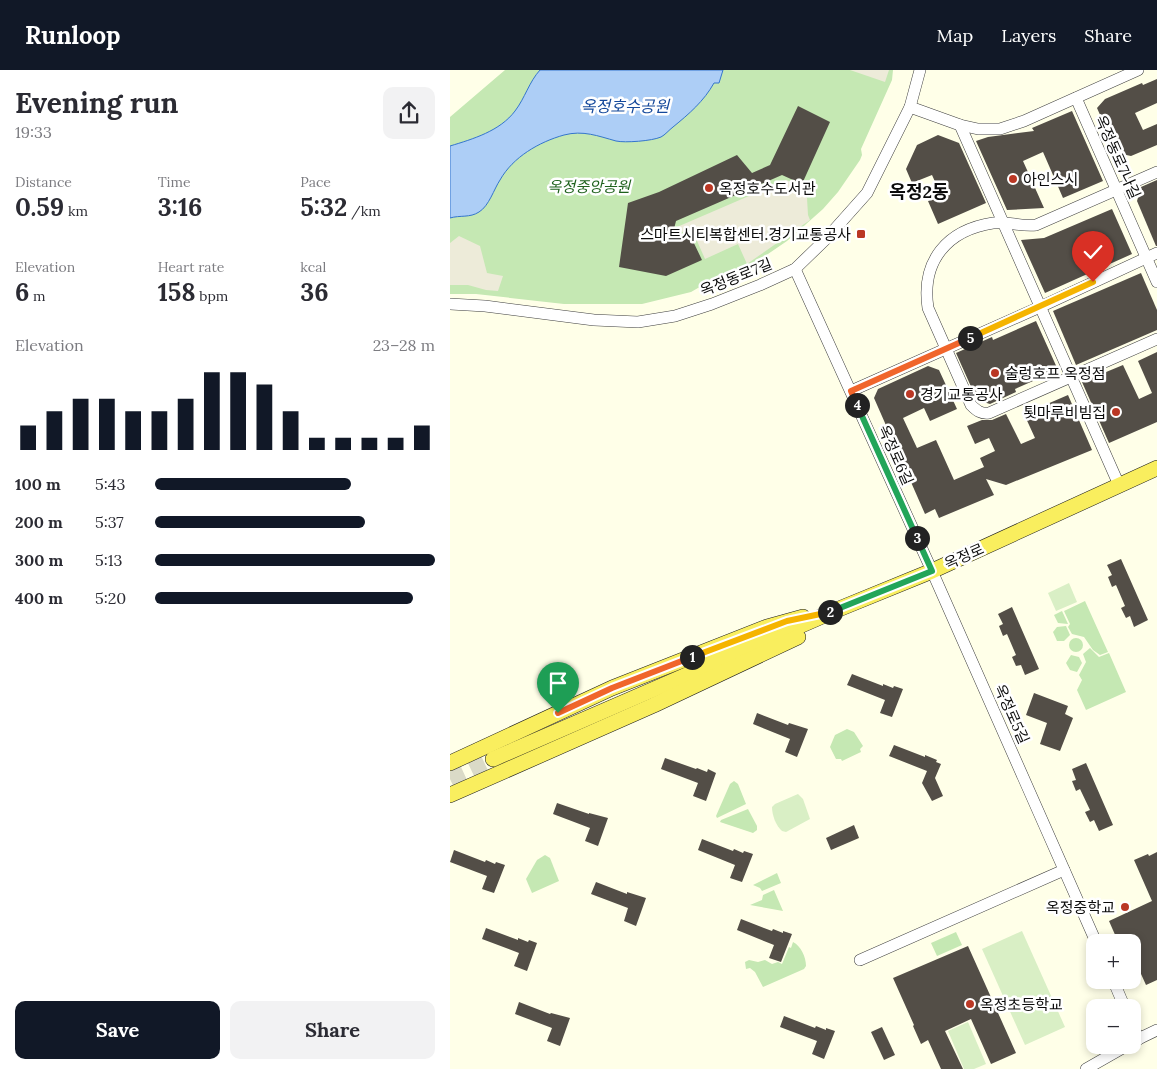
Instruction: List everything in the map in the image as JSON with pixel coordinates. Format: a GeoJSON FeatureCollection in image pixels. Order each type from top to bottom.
{"type":"FeatureCollection","features":[{"type":"Feature","properties":{"kind":"main road","name":"옥정로"},"geometry":{"type":"LineString","coordinates":[[493,760],[932,571],[1157,468]]}},
{"type":"Feature","properties":{"kind":"main road"},"geometry":{"type":"LineString","coordinates":[[450,763],[621,685],[767,627],[834,612]]}},
{"type":"Feature","properties":{"kind":"main road"},"geometry":{"type":"LineString","coordinates":[[454,791],[654,705],[760,656],[808,632],[834,612]]}},
{"type":"Feature","properties":{"kind":"street","name":"옥정동로7길"},"geometry":{"type":"LineString","coordinates":[[450,304],[485,306],[594,320],[638,322],[675,316],[712,304],[760,286],[795,269],[826,239],[868,193],[910,107],[920,70]]}},
{"type":"Feature","properties":{"kind":"street"},"geometry":{"type":"LineString","coordinates":[[910,107],[960,125],[978,129],[1000,128],[1024,121],[1138,70]]}},
{"type":"Feature","properties":{"kind":"street","name":"옥정동로7나길"},"geometry":{"type":"LineString","coordinates":[[1076,98],[1116,190],[1152,255],[1157,282]]}},
{"type":"Feature","properties":{"kind":"street"},"geometry":{"type":"LineString","coordinates":[[960,125],[1119,485]]}},
{"type":"Feature","properties":{"kind":"street"},"geometry":{"type":"LineString","coordinates":[[1157,172],[1036,225],[990,224],[972,228],[961,233],[945,246],[932,263],[928,273],[926,291],[928,308],[972,405],[979,412],[989,413],[1157,339]]}},
{"type":"Feature","properties":{"kind":"street"},"geometry":{"type":"LineString","coordinates":[[851,391],[1152,255]]}},
{"type":"Feature","properties":{"kind":"street","name":"옥정로6길"},"geometry":{"type":"LineString","coordinates":[[795,269],[932,571]]}},
{"type":"Feature","properties":{"kind":"street","name":"옥정로5길"},"geometry":{"type":"LineString","coordinates":[[932,571],[1092,934]]}},
{"type":"Feature","properties":{"kind":"street"},"geometry":{"type":"LineString","coordinates":[[860,960],[1064,870]]}},
{"type":"Feature","properties":{"kind":"street"},"geometry":{"type":"LineString","coordinates":[[1141,1038],[1157,1030]]}},
{"type":"Feature","properties":{"kind":"street"},"geometry":{"type":"LineString","coordinates":[[1086,1069],[1112,1054]]}},
{"type":"Feature","properties":{"kind":"green space","name":"옥정중앙공원"},"geometry":{"type":"Polygon","coordinates":[[[505,70],[893,70],[892,80],[861,149],[862,155],[860,160],[838,192],[823,209],[787,241],[746,269],[735,274],[717,277],[691,292],[642,304],[564,304],[476,294],[450,294],[450,117],[505,70]]]}},
{"type":"Feature","properties":{"kind":"green space"},"geometry":{"type":"Polygon","coordinates":[[[1069,583],[1077,602],[1056,611],[1048,593],[1069,583]]]}},
{"type":"Feature","properties":{"kind":"green space"},"geometry":{"type":"Polygon","coordinates":[[[1085,601],[1108,652],[1100,655],[1093,650],[1084,637],[1072,634],[1068,627],[1070,624],[1064,611],[1085,601]]]}},
{"type":"Feature","properties":{"kind":"green space"},"geometry":{"type":"Polygon","coordinates":[[[1062,611],[1068,624],[1058,623],[1054,615],[1062,611]]]}},
{"type":"Feature","properties":{"kind":"green space"},"geometry":{"type":"Polygon","coordinates":[[[1066,626],[1070,635],[1064,641],[1057,641],[1053,632],[1057,627],[1066,626]]]}},
{"type":"Feature","properties":{"kind":"green space"},"geometry":{"type":"Polygon","coordinates":[[[1073,638],[1079,638],[1083,645],[1079,652],[1073,652],[1069,648],[1069,642],[1073,638]]]}},
{"type":"Feature","properties":{"kind":"green space"},"geometry":{"type":"Polygon","coordinates":[[[1090,648],[1099,657],[1109,653],[1126,692],[1086,710],[1077,690],[1082,680],[1079,675],[1086,662],[1083,654],[1090,648]]]}},
{"type":"Feature","properties":{"kind":"green space"},"geometry":{"type":"Polygon","coordinates":[[[1071,655],[1079,657],[1082,663],[1077,672],[1070,670],[1066,663],[1071,655]]]}},
{"type":"Feature","properties":{"kind":"green space"},"geometry":{"type":"Polygon","coordinates":[[[847,729],[854,732],[863,746],[860,749],[861,752],[842,761],[841,759],[836,759],[830,747],[835,735],[847,729]]]}},
{"type":"Feature","properties":{"kind":"green space"},"geometry":{"type":"Polygon","coordinates":[[[734,781],[738,784],[746,804],[717,818],[716,816],[730,784],[734,781]]]}},
{"type":"Feature","properties":{"kind":"green space"},"geometry":{"type":"Polygon","coordinates":[[[798,794],[803,799],[810,819],[786,832],[782,831],[775,820],[772,807],[798,794]]]}},
{"type":"Feature","properties":{"kind":"green space"},"geometry":{"type":"Polygon","coordinates":[[[748,809],[757,826],[757,830],[753,833],[720,822],[721,820],[748,809]]]}},
{"type":"Feature","properties":{"kind":"green space"},"geometry":{"type":"Polygon","coordinates":[[[545,855],[550,858],[559,881],[532,893],[526,879],[537,860],[545,855]]]}},
{"type":"Feature","properties":{"kind":"green space"},"geometry":{"type":"Polygon","coordinates":[[[777,873],[781,883],[762,891],[753,885],[777,873]]]}},
{"type":"Feature","properties":{"kind":"green space"},"geometry":{"type":"Polygon","coordinates":[[[774,890],[783,911],[750,905],[762,900],[763,895],[774,890]]]}},
{"type":"Feature","properties":{"kind":"green space"},"geometry":{"type":"Polygon","coordinates":[[[1022,931],[1065,1027],[1025,1045],[982,949],[1022,931]]]}},
{"type":"Feature","properties":{"kind":"green space"},"geometry":{"type":"Polygon","coordinates":[[[956,932],[962,945],[937,956],[931,943],[956,932]]]}},
{"type":"Feature","properties":{"kind":"green space"},"geometry":{"type":"Polygon","coordinates":[[[793,942],[801,949],[804,956],[806,966],[804,969],[763,987],[755,972],[750,968],[746,969],[745,962],[749,960],[758,962],[765,960],[772,964],[778,962],[782,964],[793,942]]]}},
{"type":"Feature","properties":{"kind":"green space"},"geometry":{"type":"Polygon","coordinates":[[[968,1022],[986,1064],[974,1069],[964,1069],[948,1031],[968,1022]]]}},
{"type":"Feature","properties":{"kind":"shaded area"},"geometry":{"type":"Polygon","coordinates":[[[850,70],[889,70],[885,82],[850,70]]]}},
{"type":"Feature","properties":{"kind":"shaded area"},"geometry":{"type":"Polygon","coordinates":[[[786,180],[800,185],[801,194],[807,198],[810,220],[747,264],[738,244],[705,259],[694,234],[677,231],[677,227],[786,180]]]}},
{"type":"Feature","properties":{"kind":"shaded area"},"geometry":{"type":"Polygon","coordinates":[[[459,236],[480,246],[487,273],[503,276],[498,291],[468,285],[450,285],[450,243],[459,236]]]}},
{"type":"Feature","properties":{"kind":"water","name":"옥정호수공원"},"geometry":{"type":"Polygon","coordinates":[[[540,70],[723,70],[719,83],[714,83],[696,107],[661,137],[645,141],[620,142],[590,134],[578,133],[555,138],[536,146],[512,164],[505,172],[483,209],[472,215],[450,218],[450,146],[486,133],[502,124],[515,111],[540,70]]]}},
{"type":"Feature","properties":{"kind":"building"},"geometry":{"type":"Polygon","coordinates":[[[1157,79],[1157,103],[1135,113],[1143,130],[1157,124],[1157,145],[1131,156],[1117,153],[1097,108],[1105,99],[1142,83],[1143,85],[1157,79]]]}},
{"type":"Feature","properties":{"kind":"building","name":"옥정호수도서관"},"geometry":{"type":"Polygon","coordinates":[[[798,106],[830,122],[802,184],[782,175],[676,221],[673,233],[691,237],[702,260],[666,276],[619,267],[628,203],[659,192],[737,155],[752,173],[770,165],[798,106]]]}},
{"type":"Feature","properties":{"kind":"building"},"geometry":{"type":"Polygon","coordinates":[[[1072,111],[1103,181],[1063,198],[1043,152],[1023,161],[1044,208],[1007,210],[976,141],[988,137],[1034,131],[1032,128],[1072,111]]]}},
{"type":"Feature","properties":{"kind":"building"},"geometry":{"type":"Polygon","coordinates":[[[938,135],[959,143],[986,203],[938,224],[928,201],[941,195],[932,175],[912,183],[906,169],[917,145],[938,135]]]}},
{"type":"Feature","properties":{"kind":"building"},"geometry":{"type":"Polygon","coordinates":[[[1157,180],[1156,246],[1137,201],[1141,187],[1157,180]]]}},
{"type":"Feature","properties":{"kind":"building"},"geometry":{"type":"Polygon","coordinates":[[[1112,209],[1132,254],[1045,293],[1021,240],[1044,238],[1112,209]]]}},
{"type":"Feature","properties":{"kind":"building"},"geometry":{"type":"Polygon","coordinates":[[[1141,273],[1157,310],[1157,330],[1076,365],[1053,311],[1141,273]]]}},
{"type":"Feature","properties":{"kind":"building"},"geometry":{"type":"Polygon","coordinates":[[[1036,321],[1058,370],[1015,389],[1016,392],[990,404],[977,400],[956,353],[992,337],[993,340],[1036,321]]]}},
{"type":"Feature","properties":{"kind":"building"},"geometry":{"type":"Polygon","coordinates":[[[1157,352],[1157,422],[1109,443],[1082,382],[1123,365],[1139,399],[1152,393],[1138,361],[1157,352]]]}},
{"type":"Feature","properties":{"kind":"building"},"geometry":{"type":"Polygon","coordinates":[[[928,366],[939,370],[957,409],[930,421],[924,408],[903,418],[917,448],[936,440],[954,480],[984,467],[980,458],[995,451],[989,438],[975,444],[967,426],[982,420],[992,420],[1006,414],[1021,444],[1035,438],[1024,414],[1068,395],[1092,450],[1006,485],[986,479],[994,495],[939,518],[935,509],[925,514],[874,398],[878,389],[928,366]]]}},
{"type":"Feature","properties":{"kind":"building"},"geometry":{"type":"Polygon","coordinates":[[[1121,559],[1148,620],[1134,627],[1130,616],[1126,618],[1121,608],[1125,606],[1116,585],[1112,587],[1108,577],[1112,575],[1107,565],[1121,559]]]}},
{"type":"Feature","properties":{"kind":"building"},"geometry":{"type":"Polygon","coordinates":[[[1012,607],[1039,669],[1025,675],[1021,665],[1016,666],[1012,657],[1016,655],[1007,634],[1003,636],[999,626],[1003,624],[998,614],[1012,607]]]}},
{"type":"Feature","properties":{"kind":"building"},"geometry":{"type":"Polygon","coordinates":[[[852,674],[883,686],[883,684],[903,689],[892,717],[880,713],[885,700],[847,685],[852,674]]]}},
{"type":"Feature","properties":{"kind":"building"},"geometry":{"type":"Polygon","coordinates":[[[1034,693],[1068,706],[1065,714],[1073,718],[1060,751],[1040,744],[1047,723],[1026,715],[1034,693]]]}},
{"type":"Feature","properties":{"kind":"building"},"geometry":{"type":"Polygon","coordinates":[[[757,713],[788,725],[789,723],[808,729],[797,757],[785,752],[790,739],[753,724],[757,713]]]}},
{"type":"Feature","properties":{"kind":"building"},"geometry":{"type":"Polygon","coordinates":[[[894,745],[925,757],[925,755],[937,760],[936,762],[941,764],[935,778],[943,796],[932,801],[922,783],[927,771],[889,756],[894,745]]]}},
{"type":"Feature","properties":{"kind":"building"},"geometry":{"type":"Polygon","coordinates":[[[665,758],[696,769],[707,772],[708,769],[716,773],[706,801],[693,796],[698,783],[661,769],[665,758]]]}},
{"type":"Feature","properties":{"kind":"building"},"geometry":{"type":"Polygon","coordinates":[[[1086,763],[1113,825],[1099,831],[1094,820],[1090,822],[1085,812],[1090,810],[1080,789],[1076,791],[1072,781],[1076,780],[1072,769],[1086,763]]]}},
{"type":"Feature","properties":{"kind":"building"},"geometry":{"type":"Polygon","coordinates":[[[557,803],[589,814],[608,818],[598,846],[585,841],[590,828],[553,814],[557,803]]]}},
{"type":"Feature","properties":{"kind":"building"},"geometry":{"type":"Polygon","coordinates":[[[854,825],[859,838],[831,850],[826,838],[854,825]]]}},
{"type":"Feature","properties":{"kind":"building"},"geometry":{"type":"Polygon","coordinates":[[[702,839],[733,851],[734,849],[743,853],[744,851],[753,854],[742,882],[730,878],[735,865],[698,850],[702,839]]]}},
{"type":"Feature","properties":{"kind":"building"},"geometry":{"type":"Polygon","coordinates":[[[454,850],[485,862],[486,860],[495,864],[496,862],[505,865],[494,893],[482,889],[487,876],[450,862],[454,850]]]}},
{"type":"Feature","properties":{"kind":"building"},"geometry":{"type":"Polygon","coordinates":[[[1157,852],[1157,980],[1146,985],[1141,974],[1141,934],[1115,934],[1109,921],[1152,901],[1134,860],[1148,854],[1149,856],[1157,852]]]}},
{"type":"Feature","properties":{"kind":"building"},"geometry":{"type":"Polygon","coordinates":[[[596,882],[627,894],[627,892],[646,898],[636,926],[624,921],[628,908],[591,894],[596,882]]]}},
{"type":"Feature","properties":{"kind":"building"},"geometry":{"type":"Polygon","coordinates":[[[741,919],[772,931],[773,929],[792,934],[781,962],[769,958],[774,945],[737,930],[741,919]]]}},
{"type":"Feature","properties":{"kind":"building"},"geometry":{"type":"Polygon","coordinates":[[[486,928],[518,940],[518,938],[537,943],[527,971],[514,966],[519,953],[482,939],[486,928]]]}},
{"type":"Feature","properties":{"kind":"building"},"geometry":{"type":"Polygon","coordinates":[[[968,946],[1016,1053],[991,1064],[971,1019],[945,1031],[963,1069],[941,1069],[928,1040],[921,1044],[893,978],[968,946]]]}},
{"type":"Feature","properties":{"kind":"building"},"geometry":{"type":"Polygon","coordinates":[[[519,1002],[550,1014],[570,1018],[560,1046],[547,1041],[552,1028],[515,1014],[519,1002]]]}},
{"type":"Feature","properties":{"kind":"building"},"geometry":{"type":"Polygon","coordinates":[[[784,1016],[815,1028],[816,1026],[835,1031],[824,1059],[812,1054],[817,1041],[780,1027],[784,1016]]]}},
{"type":"Feature","properties":{"kind":"building"},"geometry":{"type":"Polygon","coordinates":[[[882,1027],[895,1055],[884,1060],[871,1032],[882,1027]]]}},
{"type":"Feature","properties":{"kind":"tunnel"},"geometry":{"type":"LineString","coordinates":[[450,779],[493,759]]}},
{"type":"Feature","properties":{"kind":"place","name":"아인스시"},"geometry":{"type":"Point","coordinates":[1013,179]}},
{"type":"Feature","properties":{"kind":"place","name":"옥정호수도서관"},"geometry":{"type":"Point","coordinates":[709,188]}},
{"type":"Feature","properties":{"kind":"place","name":"스마트시티복합센터.경기교통공사"},"geometry":{"type":"Point","coordinates":[861,234]}},
{"type":"Feature","properties":{"kind":"place","name":"술렁호프 옥정점"},"geometry":{"type":"Point","coordinates":[995,373]}},
{"type":"Feature","properties":{"kind":"place","name":"경기교통공사"},"geometry":{"type":"Point","coordinates":[910,394]}},
{"type":"Feature","properties":{"kind":"place","name":"툇마루비빔집"},"geometry":{"type":"Point","coordinates":[1116,412]}},
{"type":"Feature","properties":{"kind":"place","name":"옥정중학교"},"geometry":{"type":"Point","coordinates":[1125,907]}},
{"type":"Feature","properties":{"kind":"place","name":"옥정초등학교"},"geometry":{"type":"Point","coordinates":[970,1004]}},
{"type":"Feature","properties":{"kind":"district","name":"옥정2동"},"geometry":{"type":"Point","coordinates":[919,191]}},
{"type":"Feature","properties":{"kind":"route"},"geometry":{"type":"LineString","coordinates":[[558,713],[612,688],[767,627],[834,612],[932,571],[851,391],[1093,282]]}}]}
